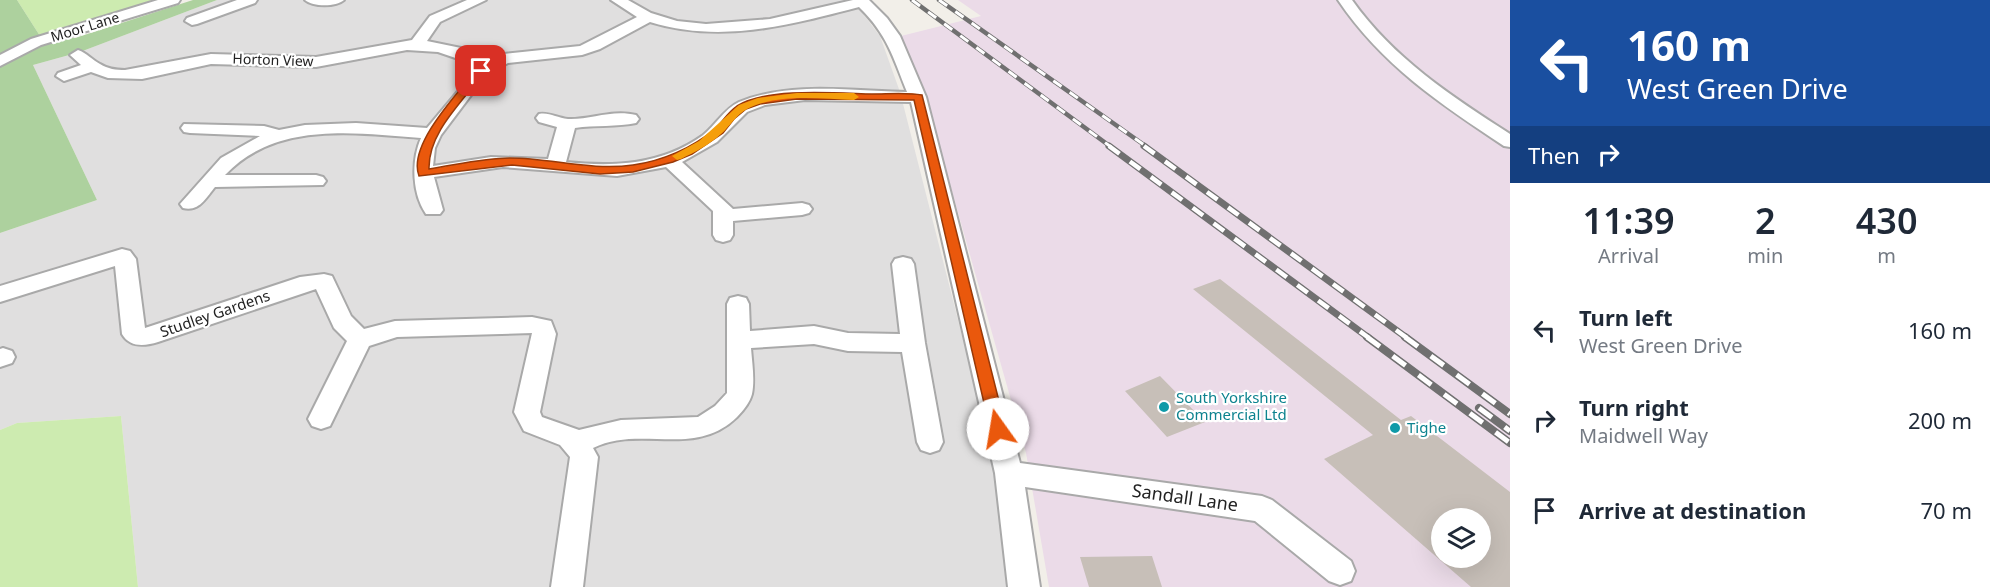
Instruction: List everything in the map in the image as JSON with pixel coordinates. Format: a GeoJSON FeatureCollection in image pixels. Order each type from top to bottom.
{"type":"FeatureCollection","features":[{"type":"Feature","properties":{"kind":"street","name":"Moor Lane"},"geometry":{"type":"LineString","coordinates":[[0,61],[36,42],[173,0]]}},
{"type":"Feature","properties":{"kind":"street"},"geometry":{"type":"LineString","coordinates":[[192,21],[250,0]]}},
{"type":"Feature","properties":{"kind":"street"},"geometry":{"type":"LineString","coordinates":[[312,0],[337,0]]}},
{"type":"Feature","properties":{"kind":"street"},"geometry":{"type":"LineString","coordinates":[[416,45],[435,19],[479,0]]}},
{"type":"Feature","properties":{"kind":"street"},"geometry":{"type":"LineString","coordinates":[[618,0],[648,17],[700,28],[750,27],[861,1],[882,21],[892,36],[918,97],[1009,473],[1024,587]]}},
{"type":"Feature","properties":{"kind":"street"},"geometry":{"type":"LineString","coordinates":[[1345,0],[1380,44],[1417,77],[1510,142]]}},
{"type":"Feature","properties":{"kind":"street"},"geometry":{"type":"LineString","coordinates":[[433,210],[423,173],[423,159],[432,134],[481,71],[504,59],[582,50],[595,46],[648,17]]}},
{"type":"Feature","properties":{"kind":"street","name":"Horton View"},"geometry":{"type":"LineString","coordinates":[[64,76],[91,68],[106,73],[136,75],[208,59],[315,62],[416,45],[450,49],[490,65]]}},
{"type":"Feature","properties":{"kind":"street"},"geometry":{"type":"LineString","coordinates":[[78,55],[91,68]]}},
{"type":"Feature","properties":{"kind":"street"},"geometry":{"type":"LineString","coordinates":[[423,173],[512,162],[600,171],[633,168],[669,160],[703,143],[742,107],[758,101],[797,96],[918,97]]}},
{"type":"Feature","properties":{"kind":"street"},"geometry":{"type":"LineString","coordinates":[[545,118],[567,124],[598,119],[630,119]]}},
{"type":"Feature","properties":{"kind":"street"},"geometry":{"type":"LineString","coordinates":[[555,166],[567,124]]}},
{"type":"Feature","properties":{"kind":"street"},"geometry":{"type":"LineString","coordinates":[[190,204],[235,157],[280,136],[306,129],[338,127],[432,134]]}},
{"type":"Feature","properties":{"kind":"street"},"geometry":{"type":"LineString","coordinates":[[190,128],[264,131],[280,136]]}},
{"type":"Feature","properties":{"kind":"street"},"geometry":{"type":"LineString","coordinates":[[669,160],[723,209],[724,225],[802,209]]}},
{"type":"Feature","properties":{"kind":"street"},"geometry":{"type":"LineString","coordinates":[[210,182],[316,180]]}},
{"type":"Feature","properties":{"kind":"street","name":"Studley Gardens"},"geometry":{"type":"LineString","coordinates":[[0,294],[122,256],[125,259],[134,334],[139,337],[150,336],[319,280],[324,281],[351,335],[361,338]]}},
{"type":"Feature","properties":{"kind":"street"},"geometry":{"type":"LineString","coordinates":[[903,264],[913,343],[930,442]]}},
{"type":"Feature","properties":{"kind":"street"},"geometry":{"type":"LineString","coordinates":[[578,443],[591,435],[701,428],[738,400],[740,393],[738,304]]}},
{"type":"Feature","properties":{"kind":"street"},"geometry":{"type":"LineString","coordinates":[[321,419],[361,338],[375,337],[395,329],[407,328],[543,327],[544,334],[527,412],[533,424],[568,435],[578,443],[584,457],[567,587]]}},
{"type":"Feature","properties":{"kind":"street"},"geometry":{"type":"LineString","coordinates":[[739,340],[814,334],[848,342],[913,343]]}},
{"type":"Feature","properties":{"kind":"street","name":"Sandall Lane"},"geometry":{"type":"LineString","coordinates":[[1009,473],[1262,509],[1340,571]]}},
{"type":"Feature","properties":{"kind":"shaded area"},"geometry":{"type":"Polygon","coordinates":[[[217,0],[851,0],[854,2],[880,36],[900,92],[996,469],[1008,587],[138,587],[121,416],[17,423],[0,430],[0,233],[97,200],[33,65],[80,52],[217,0]]]}},
{"type":"Feature","properties":{"kind":"shaded area"},"geometry":{"type":"Polygon","coordinates":[[[958,0],[1510,0],[1510,587],[1049,587],[1026,453],[925,96],[901,36],[981,16],[958,0]]]}},
{"type":"Feature","properties":{"kind":"green space"},"geometry":{"type":"Polygon","coordinates":[[[0,0],[17,0],[40,36],[75,38],[193,0],[217,0],[80,52],[33,65],[97,200],[0,233],[0,0]]]}},
{"type":"Feature","properties":{"kind":"green space"},"geometry":{"type":"Polygon","coordinates":[[[17,0],[153,0],[40,36],[17,0]]]}},
{"type":"Feature","properties":{"kind":"green space"},"geometry":{"type":"Polygon","coordinates":[[[121,416],[138,587],[0,587],[0,430],[17,423],[121,416]]]}},
{"type":"Feature","properties":{"kind":"building","name":"Tighe"},"geometry":{"type":"Polygon","coordinates":[[[1220,279],[1401,420],[1411,416],[1510,492],[1510,587],[1471,587],[1449,568],[1491,568],[1491,508],[1431,508],[1431,552],[1324,459],[1373,435],[1193,289],[1220,279]]]}},
{"type":"Feature","properties":{"kind":"building","name":"South Yorkshire Commercial Ltd"},"geometry":{"type":"Polygon","coordinates":[[[1160,376],[1205,422],[1167,437],[1125,391],[1160,376]]]}},
{"type":"Feature","properties":{"kind":"building"},"geometry":{"type":"Polygon","coordinates":[[[1152,556],[1162,587],[1089,587],[1080,557],[1152,556]]]}},
{"type":"Feature","properties":{"kind":"railway"},"geometry":{"type":"LineString","coordinates":[[912,0],[1111,147]]}},
{"type":"Feature","properties":{"kind":"railway"},"geometry":{"type":"LineString","coordinates":[[939,0],[1147,147]]}},
{"type":"Feature","properties":{"kind":"railway"},"geometry":{"type":"LineString","coordinates":[[1109,146],[1369,338]]}},
{"type":"Feature","properties":{"kind":"railway"},"geometry":{"type":"LineString","coordinates":[[1144,146],[1407,338]]}},
{"type":"Feature","properties":{"kind":"railway"},"geometry":{"type":"LineString","coordinates":[[1367,337],[1510,443]]}},
{"type":"Feature","properties":{"kind":"railway"},"geometry":{"type":"LineString","coordinates":[[1405,337],[1510,414]]}},
{"type":"Feature","properties":{"kind":"railway"},"geometry":{"type":"LineString","coordinates":[[1479,408],[1510,431]]}},
{"type":"Feature","properties":{"kind":"slow traffic"},"geometry":{"type":"LineString","coordinates":[[677,156],[703,143],[742,107],[758,101],[797,96],[854,97]]}},
{"type":"Feature","properties":{"kind":"place","name":"South Yorkshire Commercial Ltd"},"geometry":{"type":"Point","coordinates":[1164,407]}},
{"type":"Feature","properties":{"kind":"place","name":"Tighe"},"geometry":{"type":"Point","coordinates":[1395,428]}},
{"type":"Feature","properties":{"kind":"route"},"geometry":{"type":"LineString","coordinates":[[481,71],[432,134],[423,159],[423,173],[512,162],[600,171],[633,168],[669,160],[688,152],[719,130],[742,107],[758,101],[797,96],[918,97],[998,429]]}}]}
